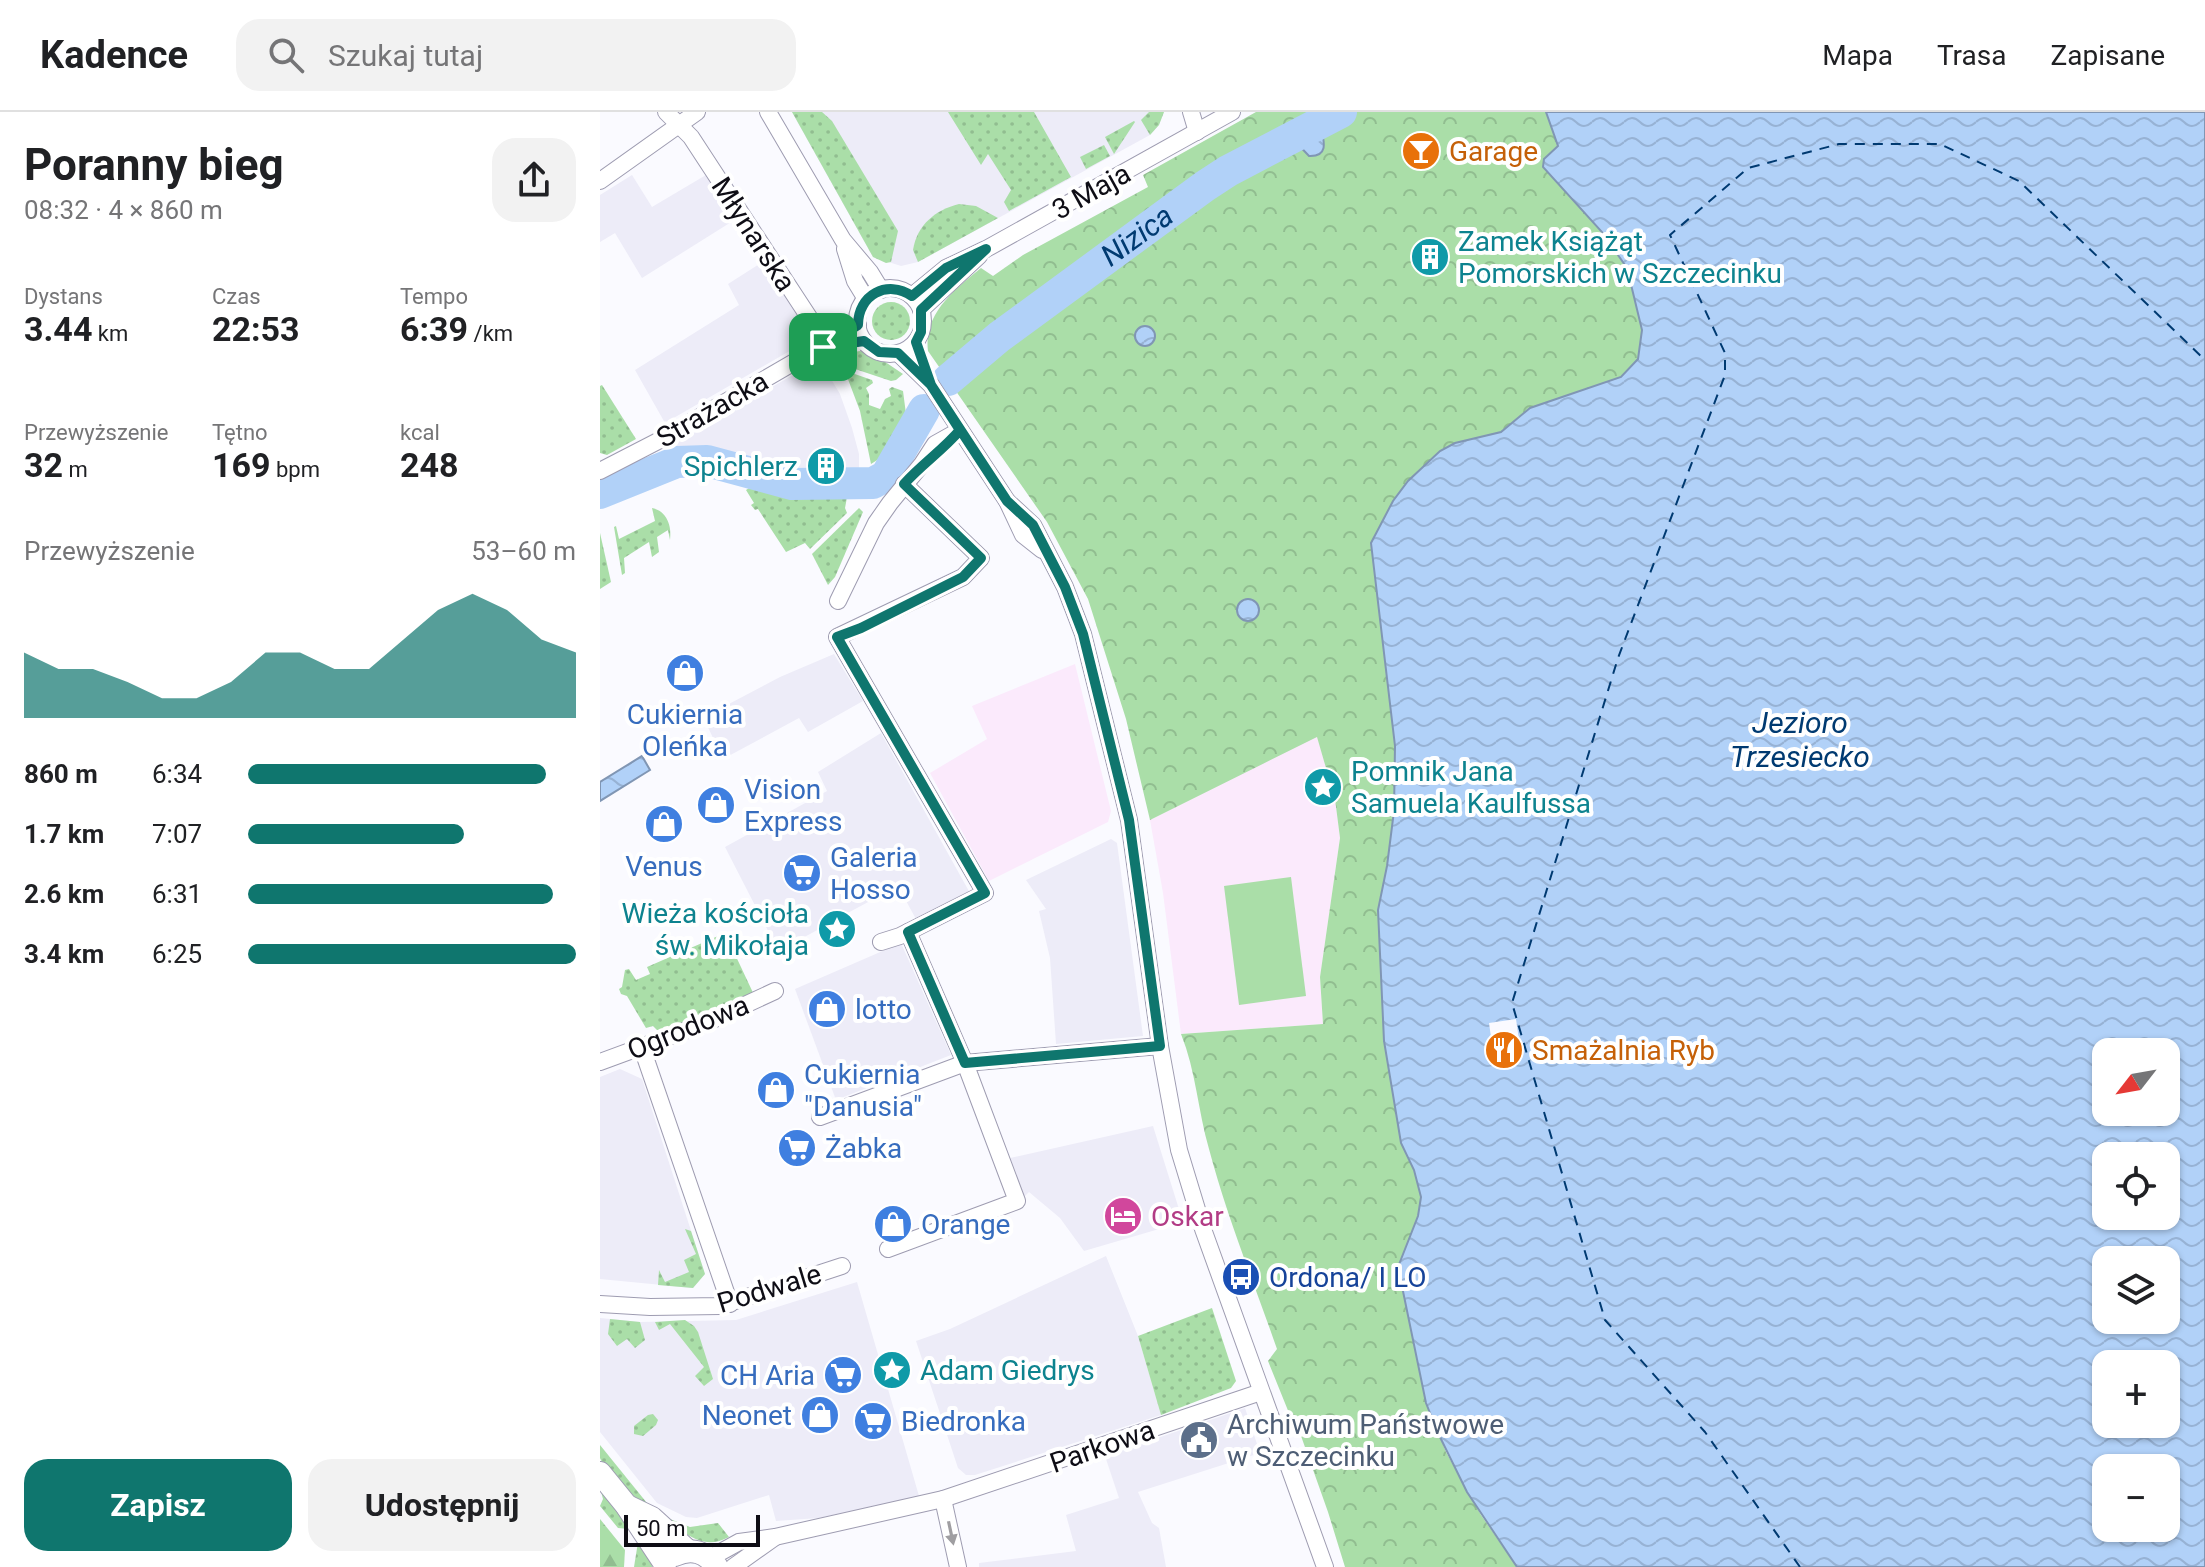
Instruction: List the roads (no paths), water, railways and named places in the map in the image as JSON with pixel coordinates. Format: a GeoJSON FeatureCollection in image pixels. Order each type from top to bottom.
{"type":"FeatureCollection","features":[{"type":"Feature","properties":{"kind":"street","name":"Młynarska"},"geometry":{"type":"LineString","coordinates":[[666,112],[691,137],[814,325],[823,347]]}},
{"type":"Feature","properties":{"kind":"street"},"geometry":{"type":"LineString","coordinates":[[600,181],[697,112]]}},
{"type":"Feature","properties":{"kind":"street"},"geometry":{"type":"LineString","coordinates":[[768,112],[843,240],[870,272],[873,294]]}},
{"type":"Feature","properties":{"kind":"street"},"geometry":{"type":"LineString","coordinates":[[1191,112],[1197,132]]}},
{"type":"Feature","properties":{"kind":"street","name":"3 Maja"},"geometry":{"type":"LineString","coordinates":[[916,303],[986,249],[1232,112]]}},
{"type":"Feature","properties":{"kind":"street"},"geometry":{"type":"LineString","coordinates":[[897,289],[916,303],[921,332],[916,342],[898,353],[879,352],[861,333],[858,315],[873,294],[897,289]]}},
{"type":"Feature","properties":{"kind":"street","name":"Strażacka"},"geometry":{"type":"LineString","coordinates":[[600,471],[823,347],[861,333]]}},
{"type":"Feature","properties":{"kind":"street"},"geometry":{"type":"LineString","coordinates":[[916,342],[931,385]]}},
{"type":"Feature","properties":{"kind":"street"},"geometry":{"type":"LineString","coordinates":[[898,353],[931,385],[1007,501],[1023,535],[1045,552],[1065,587],[1083,634],[1125,800],[1160,1046],[1179,1150],[1203,1229],[1325,1567]]}},
{"type":"Feature","properties":{"kind":"street"},"geometry":{"type":"LineString","coordinates":[[838,601],[876,523],[935,444],[960,430]]}},
{"type":"Feature","properties":{"kind":"street"},"geometry":{"type":"LineString","coordinates":[[881,942],[908,932],[985,893],[837,637],[963,577],[981,558],[904,484]]}},
{"type":"Feature","properties":{"kind":"street"},"geometry":{"type":"LineString","coordinates":[[888,1249],[1017,1201],[965,1063],[908,932]]}},
{"type":"Feature","properties":{"kind":"street","name":"Ogrodowa"},"geometry":{"type":"LineString","coordinates":[[600,1062],[706,1023],[775,991]]}},
{"type":"Feature","properties":{"kind":"street"},"geometry":{"type":"LineString","coordinates":[[820,1117],[965,1063],[1160,1046]]}},
{"type":"Feature","properties":{"kind":"street"},"geometry":{"type":"LineString","coordinates":[[642,1048],[730,1304]]}},
{"type":"Feature","properties":{"kind":"street","name":"Podwale"},"geometry":{"type":"LineString","coordinates":[[600,1304],[711,1308],[842,1266]]}},
{"type":"Feature","properties":{"kind":"street","name":"Parkowa"},"geometry":{"type":"LineString","coordinates":[[713,1563],[739,1542],[775,1537],[943,1499],[1261,1392]]}},
{"type":"Feature","properties":{"kind":"street"},"geometry":{"type":"LineString","coordinates":[[600,1473],[626,1505],[664,1566],[671,1557],[688,1551],[703,1554],[713,1563]]}},
{"type":"Feature","properties":{"kind":"street"},"geometry":{"type":"LineString","coordinates":[[943,1499],[958,1567]]}},
{"type":"Feature","properties":{"kind":"street"},"geometry":{"type":"LineString","coordinates":[[626,1505],[652,1518],[688,1551]]}},
{"type":"Feature","properties":{"kind":"street"},"geometry":{"type":"LineString","coordinates":[[733,1567],[775,1537]]}},
{"type":"Feature","properties":{"kind":"water","name":"Jezioro Trzesiecko"},"geometry":{"type":"Polygon","coordinates":[[[1546,112],[2205,112],[2205,1567],[1517,1567],[1467,1492],[1438,1433],[1426,1403],[1398,1267],[1418,1216],[1421,1197],[1414,1170],[1401,1143],[1384,1041],[1378,910],[1394,811],[1395,746],[1371,543],[1393,501],[1408,481],[1440,451],[1455,443],[1501,432],[1530,408],[1621,377],[1638,359],[1642,330],[1627,268],[1602,232],[1543,167],[1544,159],[1558,146],[1546,112]]]}},
{"type":"Feature","properties":{"kind":"water"},"geometry":{"type":"Polygon","coordinates":[[[1320,123],[1323,150],[1309,156],[1292,138],[1320,123]]]}},
{"type":"Feature","properties":{"kind":"water"},"geometry":{"type":"Polygon","coordinates":[[[1145,326],[1152,329],[1155,336],[1152,343],[1145,346],[1138,343],[1135,336],[1138,329],[1145,326]]]}},
{"type":"Feature","properties":{"kind":"water"},"geometry":{"type":"Polygon","coordinates":[[[1248,599],[1256,602],[1259,610],[1256,618],[1248,621],[1240,618],[1237,610],[1240,602],[1248,599]]]}},
{"type":"Feature","properties":{"kind":"water"},"geometry":{"type":"Polygon","coordinates":[[[642,756],[650,770],[600,801],[600,782],[642,756]]]}},
{"type":"Feature","properties":{"kind":"waterway","name":"Nizica"},"geometry":{"type":"LineString","coordinates":[[948,380],[999,337],[1205,186],[1341,112]]}},
{"type":"Feature","properties":{"kind":"waterway","name":"Nizica"},"geometry":{"type":"LineString","coordinates":[[600,493],[677,462],[707,461],[792,484],[873,483],[886,476],[924,410]]}},
{"type":"Feature","properties":{"kind":"place","name":"Garage"},"geometry":{"type":"Point","coordinates":[1421,151]}},
{"type":"Feature","properties":{"kind":"place","name":"Zamek Książąt Pomorskich w Szczecinku"},"geometry":{"type":"Point","coordinates":[1430,257]}},
{"type":"Feature","properties":{"kind":"place","name":"Spichlerz"},"geometry":{"type":"Point","coordinates":[826,466]}},
{"type":"Feature","properties":{"kind":"place","name":"Cukiernia Oleńka"},"geometry":{"type":"Point","coordinates":[685,673]}},
{"type":"Feature","properties":{"kind":"place","name":"Pomnik Jana Samuela Kaulfussa"},"geometry":{"type":"Point","coordinates":[1323,787]}},
{"type":"Feature","properties":{"kind":"place","name":"Vision Express"},"geometry":{"type":"Point","coordinates":[716,805]}},
{"type":"Feature","properties":{"kind":"place","name":"Venus"},"geometry":{"type":"Point","coordinates":[664,824]}},
{"type":"Feature","properties":{"kind":"place","name":"Galeria Hosso"},"geometry":{"type":"Point","coordinates":[802,873]}},
{"type":"Feature","properties":{"kind":"place","name":"Wieża kościoła św. Mikołaja"},"geometry":{"type":"Point","coordinates":[837,929]}},
{"type":"Feature","properties":{"kind":"place","name":"lotto"},"geometry":{"type":"Point","coordinates":[827,1009]}},
{"type":"Feature","properties":{"kind":"place","name":"Smażalnia Ryb"},"geometry":{"type":"Point","coordinates":[1504,1050]}},
{"type":"Feature","properties":{"kind":"place","name":"Cukiernia \"Danusia\""},"geometry":{"type":"Point","coordinates":[776,1090]}},
{"type":"Feature","properties":{"kind":"place","name":"Żabka"},"geometry":{"type":"Point","coordinates":[797,1148]}},
{"type":"Feature","properties":{"kind":"place","name":"Oskar"},"geometry":{"type":"Point","coordinates":[1123,1216]}},
{"type":"Feature","properties":{"kind":"place","name":"Orange"},"geometry":{"type":"Point","coordinates":[893,1224]}},
{"type":"Feature","properties":{"kind":"place","name":"Ordona/ I LO"},"geometry":{"type":"Point","coordinates":[1241,1277]}},
{"type":"Feature","properties":{"kind":"place","name":"Adam Giedrys"},"geometry":{"type":"Point","coordinates":[892,1370]}},
{"type":"Feature","properties":{"kind":"place","name":"CH Aria"},"geometry":{"type":"Point","coordinates":[843,1375]}},
{"type":"Feature","properties":{"kind":"place","name":"Neonet"},"geometry":{"type":"Point","coordinates":[820,1415]}},
{"type":"Feature","properties":{"kind":"place","name":"Biedronka"},"geometry":{"type":"Point","coordinates":[873,1421]}},
{"type":"Feature","properties":{"kind":"place","name":"Archiwum Państwowe w Szczecinku"},"geometry":{"type":"Point","coordinates":[1199,1440]}}]}
